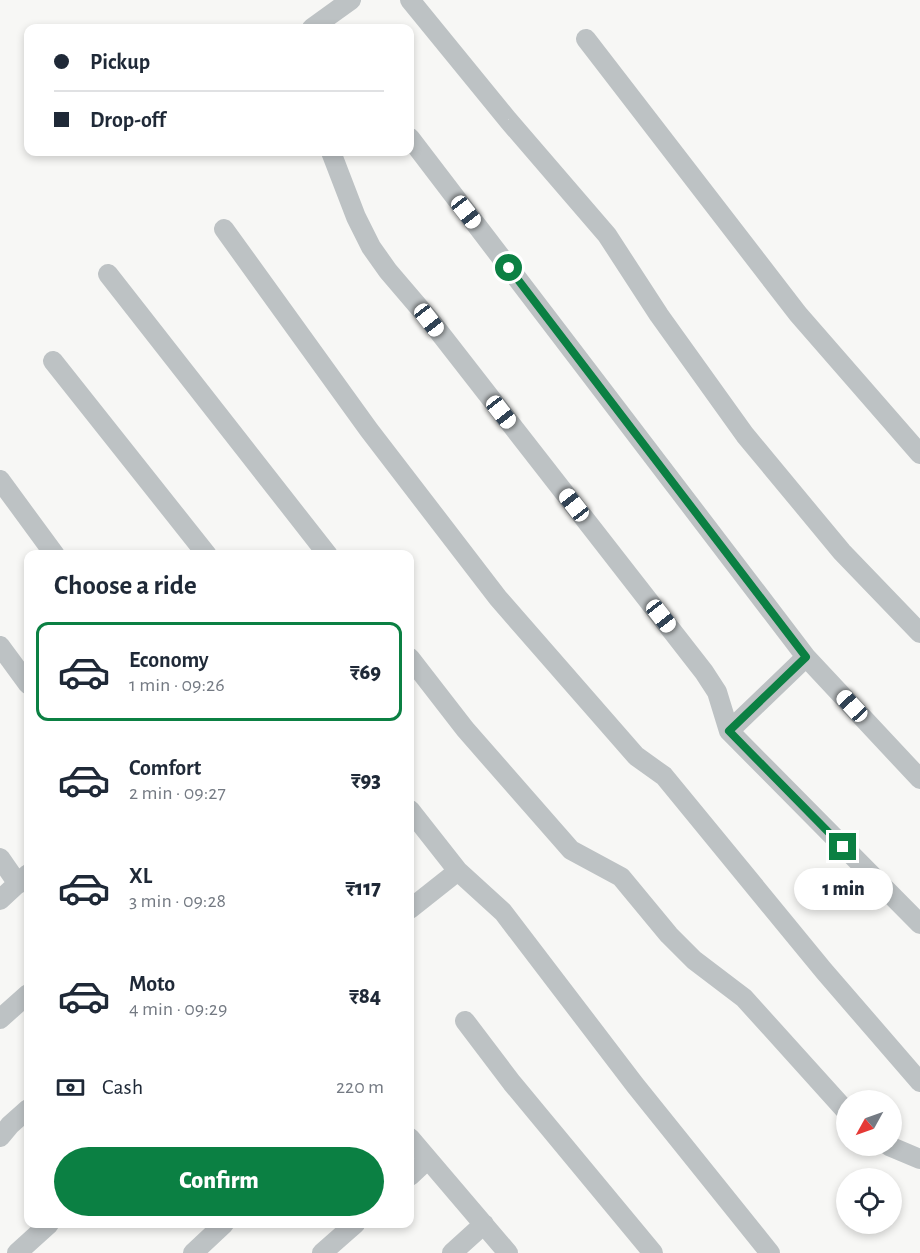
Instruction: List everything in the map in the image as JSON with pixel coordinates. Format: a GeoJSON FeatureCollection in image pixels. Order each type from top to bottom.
{"type":"FeatureCollection","features":[{"type":"Feature","properties":{"kind":"street"},"geometry":{"type":"LineString","coordinates":[[318,24],[351,0]]}},
{"type":"Feature","properties":{"kind":"street"},"geometry":{"type":"LineString","coordinates":[[410,0],[508,120],[607,235],[659,315],[745,435],[842,552],[920,633]]}},
{"type":"Feature","properties":{"kind":"street"},"geometry":{"type":"LineString","coordinates":[[586,39],[798,314],[920,454]]}},
{"type":"Feature","properties":{"kind":"street"},"geometry":{"type":"LineString","coordinates":[[414,143],[806,657],[920,779]]}},
{"type":"Feature","properties":{"kind":"street"},"geometry":{"type":"LineString","coordinates":[[333,156],[371,247],[705,672],[717,692],[729,731],[920,924]]}},
{"type":"Feature","properties":{"kind":"street"},"geometry":{"type":"LineString","coordinates":[[224,229],[369,430],[498,598],[636,756],[664,776],[824,971],[920,1082]]}},
{"type":"Feature","properties":{"kind":"street"},"geometry":{"type":"LineString","coordinates":[[108,274],[324,550]]}},
{"type":"Feature","properties":{"kind":"street"},"geometry":{"type":"LineString","coordinates":[[53,361],[203,550]]}},
{"type":"Feature","properties":{"kind":"street"},"geometry":{"type":"LineString","coordinates":[[0,480],[52,550]]}},
{"type":"Feature","properties":{"kind":"street"},"geometry":{"type":"LineString","coordinates":[[0,646],[24,679]]}},
{"type":"Feature","properties":{"kind":"street"},"geometry":{"type":"LineString","coordinates":[[729,731],[806,657]]}},
{"type":"Feature","properties":{"kind":"street"},"geometry":{"type":"LineString","coordinates":[[414,663],[465,729],[571,850],[621,877],[669,935],[694,960],[744,998],[836,1100]]}},
{"type":"Feature","properties":{"kind":"street"},"geometry":{"type":"LineString","coordinates":[[414,815],[458,871],[503,912],[635,1085],[770,1253]]}},
{"type":"Feature","properties":{"kind":"street"},"geometry":{"type":"LineString","coordinates":[[0,858],[23,879],[0,900]]}},
{"type":"Feature","properties":{"kind":"street"},"geometry":{"type":"LineString","coordinates":[[414,906],[458,871]]}},
{"type":"Feature","properties":{"kind":"street"},"geometry":{"type":"LineString","coordinates":[[0,1018],[24,997]]}},
{"type":"Feature","properties":{"kind":"street"},"geometry":{"type":"LineString","coordinates":[[465,1021],[512,1083],[653,1253]]}},
{"type":"Feature","properties":{"kind":"street"},"geometry":{"type":"LineString","coordinates":[[0,1137],[24,1113]]}},
{"type":"Feature","properties":{"kind":"street"},"geometry":{"type":"LineString","coordinates":[[414,1143],[507,1253]]}},
{"type":"Feature","properties":{"kind":"street"},"geometry":{"type":"LineString","coordinates":[[902,1152],[920,1160]]}},
{"type":"Feature","properties":{"kind":"street"},"geometry":{"type":"LineString","coordinates":[[414,1172],[427,1160]]}},
{"type":"Feature","properties":{"kind":"street"},"geometry":{"type":"LineString","coordinates":[[452,1253],[484,1224]]}},
{"type":"Feature","properties":{"kind":"street"},"geometry":{"type":"LineString","coordinates":[[17,1253],[45,1228]]}},
{"type":"Feature","properties":{"kind":"street"},"geometry":{"type":"LineString","coordinates":[[193,1253],[220,1228]]}},
{"type":"Feature","properties":{"kind":"street"},"geometry":{"type":"LineString","coordinates":[[322,1253],[350,1228]]}},
{"type":"Feature","properties":{"kind":"route"},"geometry":{"type":"LineString","coordinates":[[509,268],[806,657],[729,731],[843,847]]}}]}
